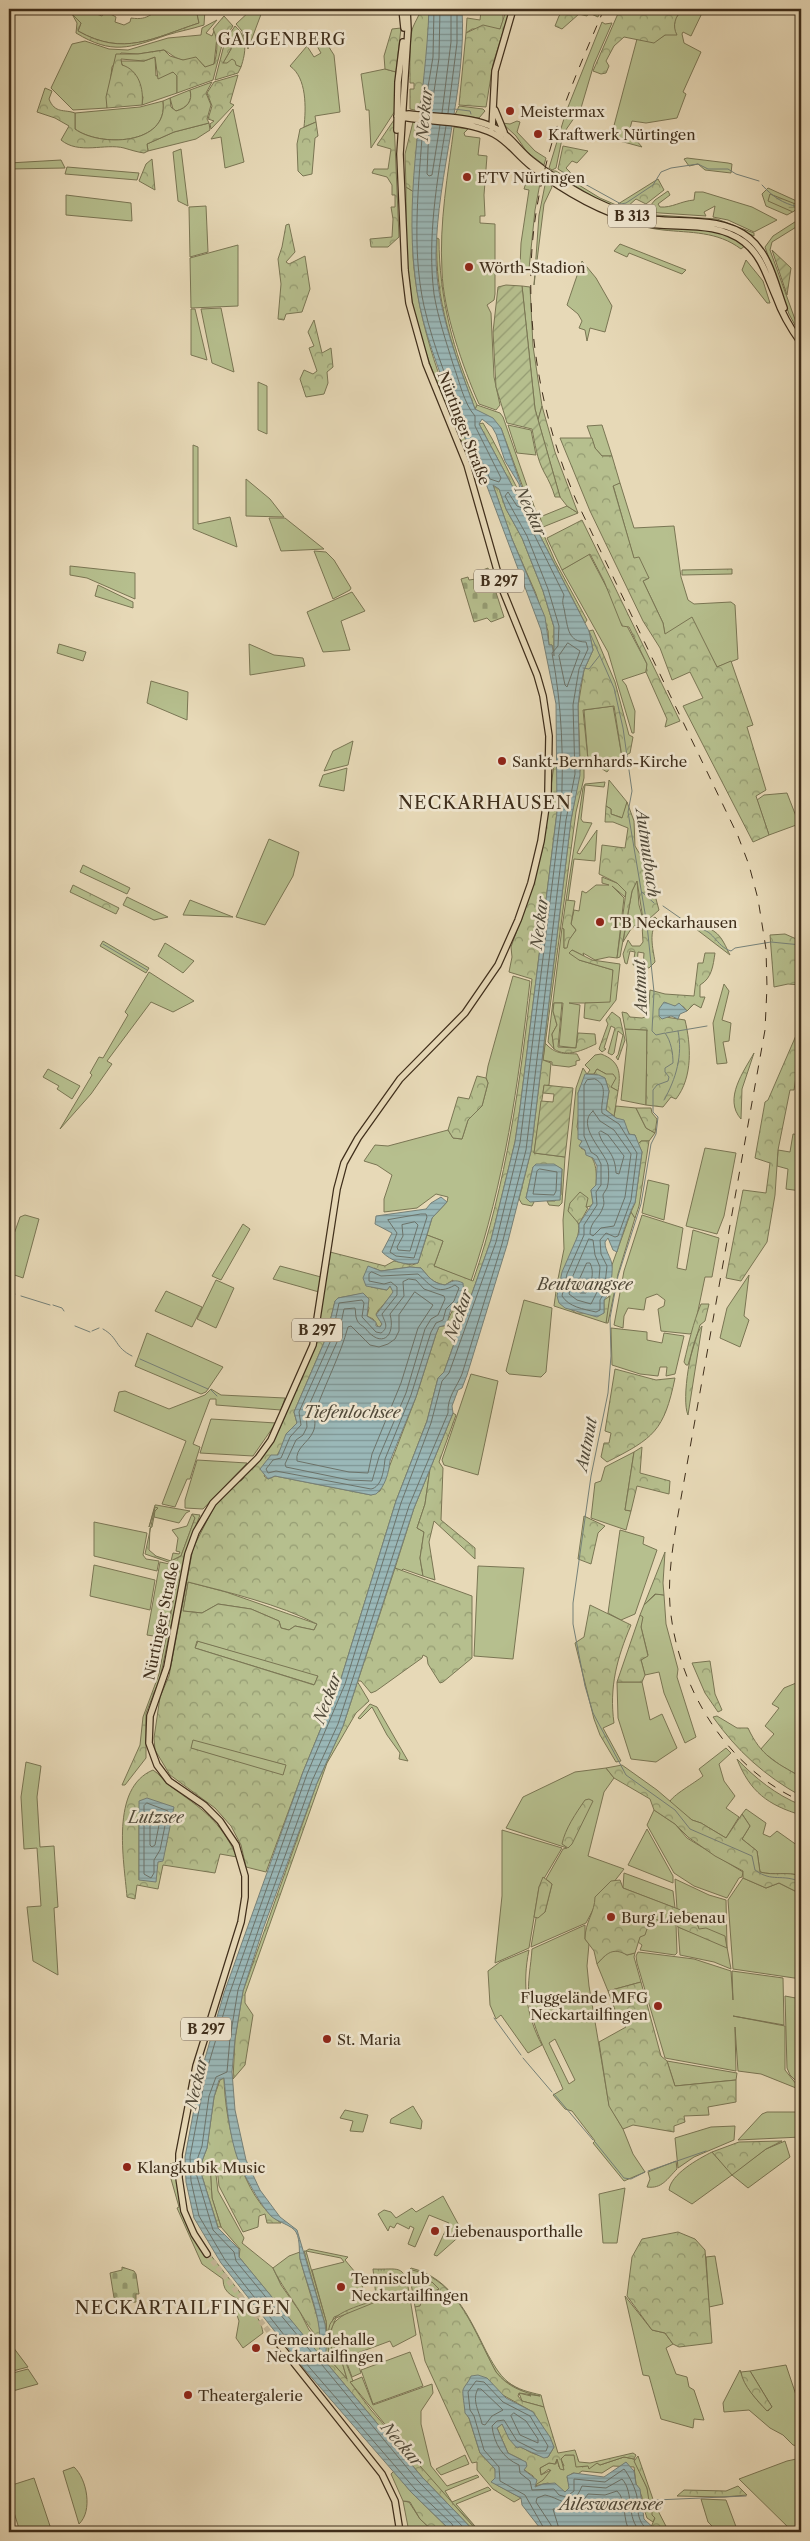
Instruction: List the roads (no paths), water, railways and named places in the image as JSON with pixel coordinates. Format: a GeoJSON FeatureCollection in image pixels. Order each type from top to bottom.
{"type":"FeatureCollection","features":[{"type":"Feature","properties":{"kind":"main road"},"geometry":{"type":"LineString","coordinates":[[400,116],[404,29],[402,9]]}},
{"type":"Feature","properties":{"kind":"main road"},"geometry":{"type":"LineString","coordinates":[[407,9],[408,30],[402,62],[402,96],[403,107],[409,116]]}},
{"type":"Feature","properties":{"kind":"main road"},"geometry":{"type":"LineString","coordinates":[[400,116],[468,123],[491,128],[496,66],[513,9]]}},
{"type":"Feature","properties":{"kind":"main road"},"geometry":{"type":"LineString","coordinates":[[400,116],[402,96]]}},
{"type":"Feature","properties":{"kind":"main road"},"geometry":{"type":"LineString","coordinates":[[468,123],[478,122],[493,109]]}},
{"type":"Feature","properties":{"kind":"main road"},"geometry":{"type":"LineString","coordinates":[[493,109],[505,134]]}},
{"type":"Feature","properties":{"kind":"main road","name":"Nürtinger Straße"},"geometry":{"type":"LineString","coordinates":[[400,116],[400,154]]}},
{"type":"Feature","properties":{"kind":"main road","name":"Nürtinger Straße"},"geometry":{"type":"LineString","coordinates":[[207,2254],[194,2234],[184,2211],[178,2178],[179,2154],[196,2066],[241,1922],[245,1897],[244,1876],[239,1852],[220,1821],[201,1802],[169,1781],[155,1762],[149,1743],[150,1716],[168,1666],[189,1550],[204,1516],[220,1495],[258,1458],[271,1440],[312,1351],[317,1330],[337,1189],[346,1158],[404,1075],[452,1028],[476,998],[494,971],[513,934],[533,875],[546,811],[549,753],[545,703],[537,675],[494,567],[466,462],[429,372],[413,324],[405,270],[400,116]]}},
{"type":"Feature","properties":{"kind":"main road"},"geometry":{"type":"LineString","coordinates":[[400,131],[409,116]]}},
{"type":"Feature","properties":{"kind":"main road","name":"B 313"},"geometry":{"type":"LineString","coordinates":[[478,122],[505,134],[535,163],[610,208],[653,220],[723,225],[748,237],[766,258],[792,330]]}},
{"type":"Feature","properties":{"kind":"main road","name":"B 313"},"geometry":{"type":"LineString","coordinates":[[491,128],[532,166],[580,197],[610,213],[654,225],[716,230],[739,238],[761,261],[792,330],[801,343]]}},
{"type":"Feature","properties":{"kind":"main road"},"geometry":{"type":"LineString","coordinates":[[278,2343],[382,2474],[396,2505],[400,2532]]}},
{"type":"Feature","properties":{"kind":"water","name":"Neckar"},"geometry":{"type":"Polygon","coordinates":[[[429,9],[462,9],[460,69],[441,193],[436,255],[440,295],[449,334],[475,409],[493,418],[501,428],[536,528],[589,631],[593,650],[584,670],[580,688],[578,706],[580,775],[571,820],[531,1151],[507,1245],[467,1375],[462,1388],[458,1390],[452,1406],[453,1413],[414,1508],[343,1726],[317,1783],[263,1929],[243,1991],[232,2072],[235,2110],[246,2160],[260,2190],[280,2217],[297,2230],[325,2324],[327,2340],[325,2361],[422,2477],[475,2532],[452,2532],[411,2492],[306,2371],[221,2263],[194,2218],[186,2182],[185,2157],[201,2072],[224,1993],[303,1772],[340,1682],[396,1501],[427,1421],[438,1378],[444,1372],[491,1240],[515,1142],[557,812],[556,704],[541,630],[479,465],[465,438],[442,378],[427,335],[417,291],[412,243],[412,209],[429,9]],[[482,419],[479,424],[522,504],[519,484],[505,461],[496,434],[492,427],[482,419]],[[493,485],[512,539],[545,617],[549,645],[552,645],[554,656],[554,627],[543,591],[522,538],[506,509],[499,489],[493,485]],[[224,2078],[219,2080],[214,2097],[207,2148],[202,2161],[201,2173],[218,2228],[239,2249],[239,2257],[319,2354],[318,2319],[300,2258],[298,2236],[291,2227],[271,2216],[244,2174],[232,2140],[224,2078]]]}},
{"type":"Feature","properties":{"kind":"water"},"geometry":{"type":"Polygon","coordinates":[[[664,1002],[675,1006],[679,1003],[687,1011],[680,1014],[678,1019],[671,1016],[662,1019],[659,1016],[659,1009],[664,1002]]]}},
{"type":"Feature","properties":{"kind":"water","name":"Beutwangsee"},"geometry":{"type":"Polygon","coordinates":[[[585,1074],[599,1075],[605,1078],[609,1091],[606,1110],[616,1118],[624,1120],[629,1134],[635,1135],[642,1152],[635,1203],[617,1252],[613,1250],[608,1238],[605,1242],[612,1265],[611,1278],[608,1294],[604,1300],[604,1313],[597,1317],[565,1308],[559,1303],[557,1296],[562,1272],[579,1233],[579,1224],[593,1203],[591,1190],[596,1185],[597,1166],[593,1158],[586,1155],[585,1150],[579,1146],[582,1141],[578,1139],[578,1093],[585,1074]]]}},
{"type":"Feature","properties":{"kind":"water"},"geometry":{"type":"Polygon","coordinates":[[[536,1164],[554,1164],[562,1169],[560,1200],[530,1202],[526,1198],[533,1167],[536,1164]]]}},
{"type":"Feature","properties":{"kind":"water"},"geometry":{"type":"Polygon","coordinates":[[[441,1197],[447,1202],[432,1218],[418,1263],[398,1262],[382,1252],[392,1233],[375,1224],[376,1216],[426,1209],[431,1203],[441,1197]]]}},
{"type":"Feature","properties":{"kind":"water","name":"Tiefenlochsee"},"geometry":{"type":"Polygon","coordinates":[[[368,1266],[381,1271],[410,1267],[421,1268],[437,1283],[445,1285],[458,1281],[463,1283],[461,1297],[450,1312],[446,1325],[439,1327],[436,1334],[416,1397],[390,1461],[384,1483],[376,1494],[371,1495],[275,1476],[268,1479],[260,1469],[271,1455],[278,1455],[286,1434],[297,1423],[294,1412],[326,1338],[335,1301],[338,1298],[363,1293],[369,1299],[367,1316],[376,1322],[376,1326],[380,1327],[382,1324],[376,1315],[393,1292],[390,1286],[387,1290],[366,1286],[363,1278],[368,1266]]]}},
{"type":"Feature","properties":{"kind":"water","name":"Lutzsee"},"geometry":{"type":"Polygon","coordinates":[[[147,1798],[174,1807],[163,1861],[158,1862],[156,1882],[139,1880],[139,1801],[147,1798]]]}},
{"type":"Feature","properties":{"kind":"water","name":"Aileswasensee"},"geometry":{"type":"Polygon","coordinates":[[[478,2375],[487,2378],[506,2398],[533,2412],[550,2437],[554,2447],[548,2457],[544,2458],[520,2447],[517,2448],[509,2439],[502,2424],[497,2428],[508,2453],[526,2462],[527,2466],[524,2470],[537,2480],[535,2487],[555,2483],[565,2492],[569,2488],[567,2476],[574,2473],[604,2477],[626,2462],[634,2471],[636,2484],[640,2489],[644,2519],[658,2532],[543,2532],[522,2505],[521,2498],[491,2482],[495,2478],[495,2469],[480,2453],[469,2418],[465,2413],[463,2390],[471,2376],[478,2375]]]}},
{"type":"Feature","properties":{"kind":"waterway"},"geometry":{"type":"LineString","coordinates":[[454,109],[470,111],[471,114]]}},
{"type":"Feature","properties":{"kind":"waterway"},"geometry":{"type":"LineString","coordinates":[[563,172],[621,204],[626,203],[653,185],[661,172],[671,168],[698,164],[708,169],[728,169],[736,174],[759,181]]}},
{"type":"Feature","properties":{"kind":"waterway"},"geometry":{"type":"LineString","coordinates":[[762,185],[778,199],[798,207]]}},
{"type":"Feature","properties":{"kind":"waterway","name":"Autmut"},"geometry":{"type":"LineString","coordinates":[[589,631],[614,688],[623,728],[632,791],[628,812],[647,925],[654,992],[652,1031],[656,1035],[665,1033],[671,1047],[673,1063],[665,1068],[665,1072],[669,1077],[668,1081],[657,1085],[653,1090],[653,1112],[658,1117],[656,1134],[651,1144],[641,1204],[618,1276],[610,1318],[611,1356],[608,1393],[591,1476],[573,1603],[573,1624],[585,1686],[593,1713],[626,1775],[675,1810],[690,1829],[752,1856],[755,1870],[761,1874],[794,1879],[801,1882]]}},
{"type":"Feature","properties":{"kind":"waterway"},"geometry":{"type":"LineString","coordinates":[[583,668],[589,669],[600,655]]}},
{"type":"Feature","properties":{"kind":"waterway","name":"Autmutbach"},"geometry":{"type":"LineString","coordinates":[[642,892],[654,903]]}},
{"type":"Feature","properties":{"kind":"waterway"},"geometry":{"type":"LineString","coordinates":[[663,906],[696,929],[707,931],[721,945],[731,951],[735,948],[771,942],[801,945]]}},
{"type":"Feature","properties":{"kind":"waterway"},"geometry":{"type":"LineString","coordinates":[[103,944],[147,970]]}},
{"type":"Feature","properties":{"kind":"waterway"},"geometry":{"type":"LineString","coordinates":[[666,1033],[707,1026]]}},
{"type":"Feature","properties":{"kind":"waterway"},"geometry":{"type":"LineString","coordinates":[[664,1100],[672,1084],[679,1058],[678,1031]]}},
{"type":"Feature","properties":{"kind":"waterway"},"geometry":{"type":"LineString","coordinates":[[9,1292],[15,1294]]}},
{"type":"Feature","properties":{"kind":"waterway"},"geometry":{"type":"LineString","coordinates":[[21,1296],[50,1305]]}},
{"type":"Feature","properties":{"kind":"waterway"},"geometry":{"type":"LineString","coordinates":[[53,1305],[62,1308],[64,1311]]}},
{"type":"Feature","properties":{"kind":"waterway"},"geometry":{"type":"LineString","coordinates":[[75,1326],[90,1332]]}},
{"type":"Feature","properties":{"kind":"waterway"},"geometry":{"type":"LineString","coordinates":[[92,1331],[99,1328]]}},
{"type":"Feature","properties":{"kind":"waterway"},"geometry":{"type":"LineString","coordinates":[[103,1329],[112,1336],[126,1353],[132,1356]]}},
{"type":"Feature","properties":{"kind":"waterway"},"geometry":{"type":"LineString","coordinates":[[140,1359],[208,1389]]}},
{"type":"Feature","properties":{"kind":"waterway"},"geometry":{"type":"LineString","coordinates":[[211,1390],[217,1396]]}},
{"type":"Feature","properties":{"kind":"waterway"},"geometry":{"type":"LineString","coordinates":[[494,2018],[521,2055]]}},
{"type":"Feature","properties":{"kind":"waterway"},"geometry":{"type":"LineString","coordinates":[[523,2058],[552,2092]]}},
{"type":"Feature","properties":{"kind":"waterway"},"geometry":{"type":"LineString","coordinates":[[554,2094],[593,2140]]}},
{"type":"Feature","properties":{"kind":"waterway"},"geometry":{"type":"LineString","coordinates":[[595,2142],[624,2178],[631,2179],[645,2172]]}},
{"type":"Feature","properties":{"kind":"waterway"},"geometry":{"type":"LineString","coordinates":[[648,2171],[706,2151]]}},
{"type":"Feature","properties":{"kind":"waterway"},"geometry":{"type":"LineString","coordinates":[[656,2500],[746,2496]]}},
{"type":"Feature","properties":{"kind":"tunnel"},"geometry":{"type":"LineString","coordinates":[[207,2254],[278,2343]]}},
{"type":"Feature","properties":{"kind":"railway"},"geometry":{"type":"LineString","coordinates":[[604,9],[570,90],[549,152],[536,214],[532,255],[531,297],[534,339],[540,380],[549,421],[561,461],[576,500],[738,836],[749,865],[758,899],[766,949],[765,1030],[676,1526],[670,1576],[670,1606],[683,1666],[695,1694],[710,1721],[728,1746],[750,1768],[774,1786],[801,1801]]}},
{"type":"Feature","properties":{"kind":"place","name":"Meistermax"},"geometry":{"type":"Point","coordinates":[510,111]}},
{"type":"Feature","properties":{"kind":"place","name":"Kraftwerk Nürtingen"},"geometry":{"type":"Point","coordinates":[538,134]}},
{"type":"Feature","properties":{"kind":"place","name":"ETV Nürtingen"},"geometry":{"type":"Point","coordinates":[467,177]}},
{"type":"Feature","properties":{"kind":"place","name":"Wörth-Stadion"},"geometry":{"type":"Point","coordinates":[469,267]}},
{"type":"Feature","properties":{"kind":"place","name":"Sankt-Bernhards-Kirche"},"geometry":{"type":"Point","coordinates":[502,761]}},
{"type":"Feature","properties":{"kind":"place","name":"TB Neckarhausen"},"geometry":{"type":"Point","coordinates":[600,922]}},
{"type":"Feature","properties":{"kind":"place","name":"Burg Liebenau"},"geometry":{"type":"Point","coordinates":[611,1917]}},
{"type":"Feature","properties":{"kind":"place","name":"Fluggelände MFG Neckartailfingen"},"geometry":{"type":"Point","coordinates":[658,2006]}},
{"type":"Feature","properties":{"kind":"place","name":"St. Maria"},"geometry":{"type":"Point","coordinates":[327,2039]}},
{"type":"Feature","properties":{"kind":"place","name":"Klangkubik Music"},"geometry":{"type":"Point","coordinates":[127,2167]}},
{"type":"Feature","properties":{"kind":"place","name":"Liebenausporthalle"},"geometry":{"type":"Point","coordinates":[435,2231]}},
{"type":"Feature","properties":{"kind":"place","name":"Tennisclub Neckartailfingen"},"geometry":{"type":"Point","coordinates":[341,2287]}},
{"type":"Feature","properties":{"kind":"place","name":"Gemeindehalle Neckartailfingen"},"geometry":{"type":"Point","coordinates":[256,2348]}},
{"type":"Feature","properties":{"kind":"place","name":"Theatergalerie"},"geometry":{"type":"Point","coordinates":[188,2395]}},
{"type":"Feature","properties":{"kind":"district","name":"GALGENBERG"},"geometry":{"type":"Point","coordinates":[282,39]}},
{"type":"Feature","properties":{"kind":"district","name":"NECKARHAUSEN"},"geometry":{"type":"Point","coordinates":[485,803]}},
{"type":"Feature","properties":{"kind":"district","name":"NECKARTAILFINGEN"},"geometry":{"type":"Point","coordinates":[183,2308]}}]}
